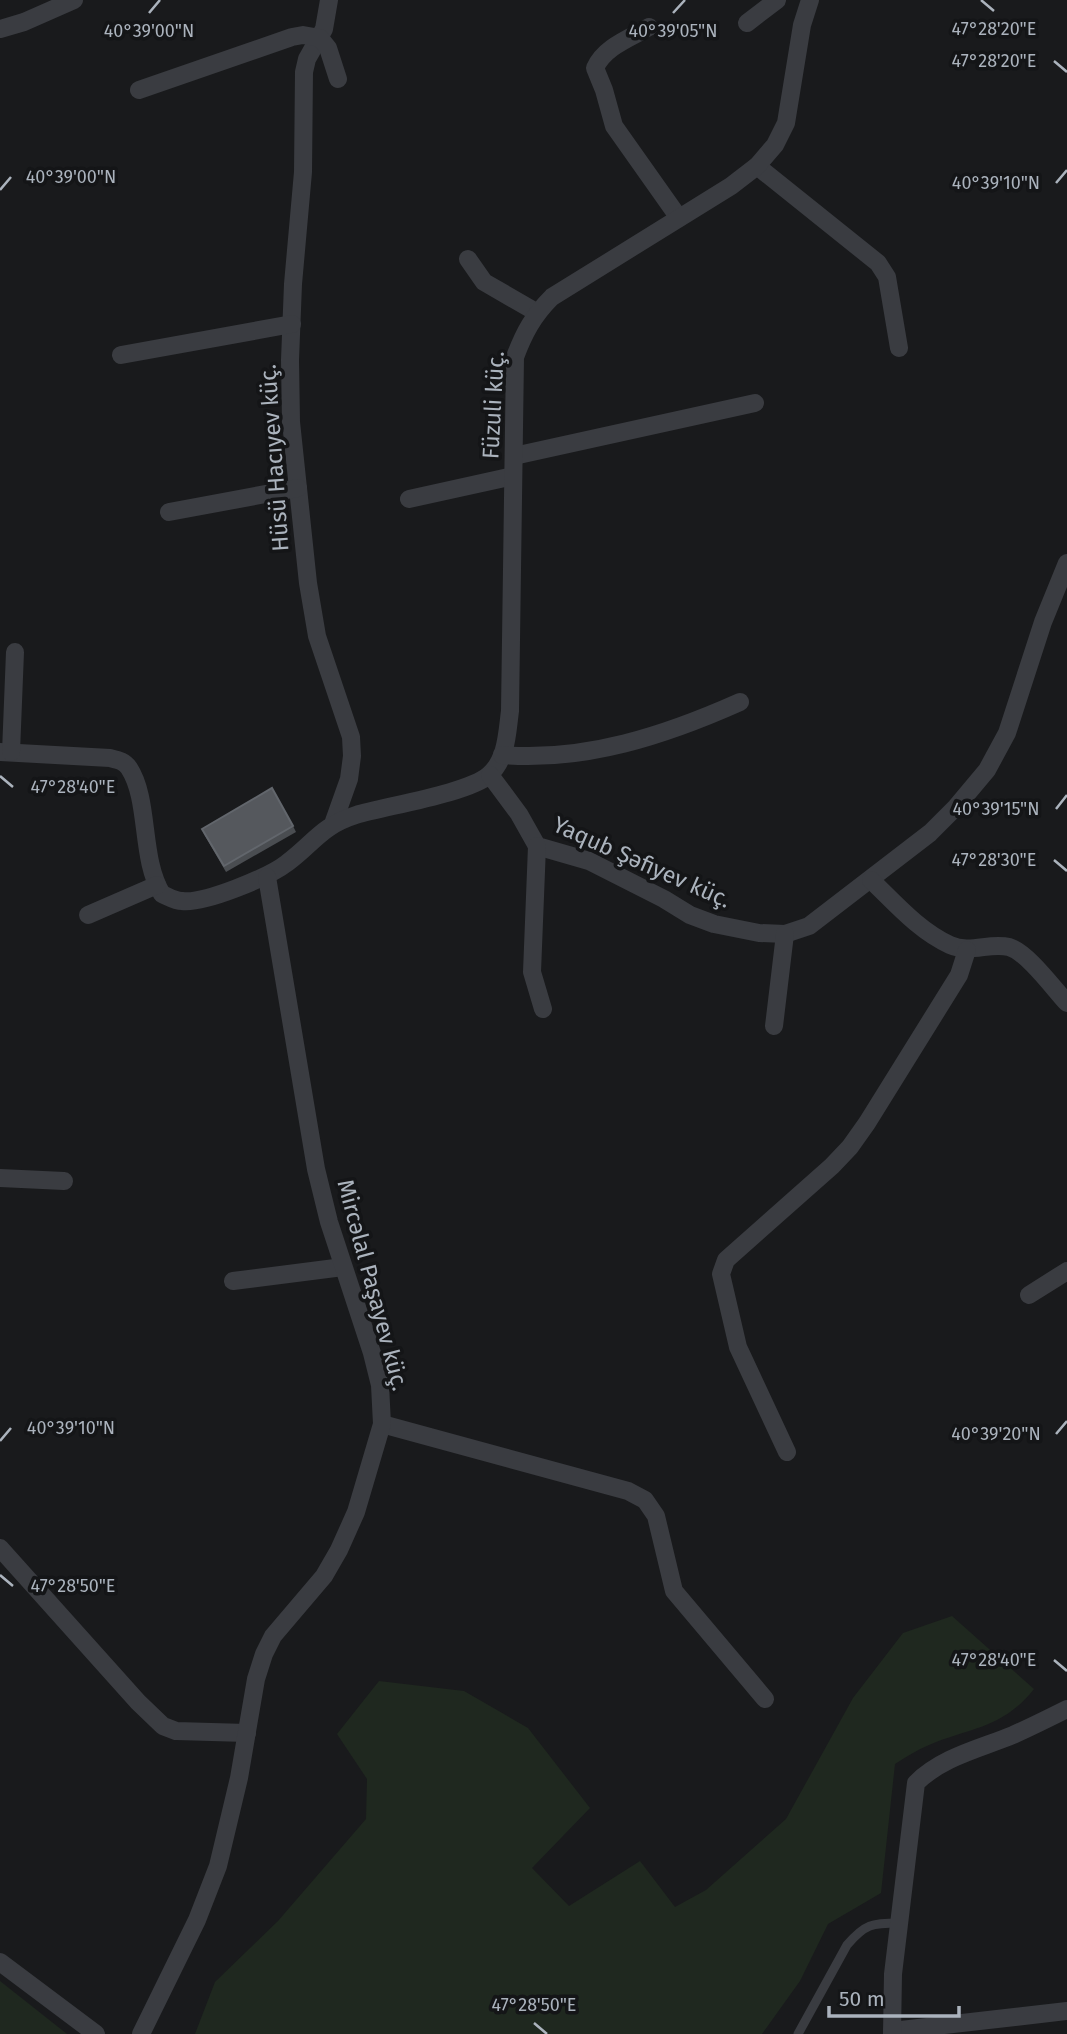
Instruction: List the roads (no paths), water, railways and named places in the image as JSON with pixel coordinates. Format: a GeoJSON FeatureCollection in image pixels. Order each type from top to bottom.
{"type":"FeatureCollection","features":[{"type":"Feature","properties":{"kind":"street"},"geometry":{"type":"LineString","coordinates":[[0,29],[24,22],[74,0]]}},
{"type":"Feature","properties":{"kind":"street","name":"Hüsü Hacıyev küç."},"geometry":{"type":"LineString","coordinates":[[329,0],[328,16],[320,38],[307,59],[304,72],[303,172],[292,324],[291,422],[308,583],[317,636],[351,737],[349,779],[333,824]]}},
{"type":"Feature","properties":{"kind":"street"},"geometry":{"type":"LineString","coordinates":[[747,23],[777,0]]}},
{"type":"Feature","properties":{"kind":"street","name":"Füzuli küç."},"geometry":{"type":"LineString","coordinates":[[490,775],[502,755],[510,711],[515,358],[526,328],[536,312],[552,297],[731,186],[757,166],[775,145],[786,123],[802,25],[810,0]]}},
{"type":"Feature","properties":{"kind":"street"},"geometry":{"type":"LineString","coordinates":[[649,27],[606,52],[595,68],[614,126],[679,218]]}},
{"type":"Feature","properties":{"kind":"street"},"geometry":{"type":"LineString","coordinates":[[139,90],[303,35],[320,38],[328,48],[338,79]]}},
{"type":"Feature","properties":{"kind":"street"},"geometry":{"type":"LineString","coordinates":[[757,166],[878,263],[887,276],[899,348]]}},
{"type":"Feature","properties":{"kind":"street"},"geometry":{"type":"LineString","coordinates":[[468,259],[484,282],[536,312]]}},
{"type":"Feature","properties":{"kind":"street"},"geometry":{"type":"LineString","coordinates":[[121,355],[292,324]]}},
{"type":"Feature","properties":{"kind":"street"},"geometry":{"type":"LineString","coordinates":[[514,456],[755,403]]}},
{"type":"Feature","properties":{"kind":"street"},"geometry":{"type":"LineString","coordinates":[[409,499],[513,476]]}},
{"type":"Feature","properties":{"kind":"street"},"geometry":{"type":"LineString","coordinates":[[169,512],[298,488]]}},
{"type":"Feature","properties":{"kind":"street","name":"Yaqub Şəfiyev küç."},"geometry":{"type":"LineString","coordinates":[[490,775],[519,814],[537,846],[589,861],[714,925],[760,933],[785,934],[809,926],[930,833],[956,807],[987,769],[1007,733],[1043,622],[1067,563]]}},
{"type":"Feature","properties":{"kind":"street"},"geometry":{"type":"LineString","coordinates":[[15,652],[6,752],[122,761],[129,769],[136,789],[153,876],[163,894],[183,902],[199,900],[267,877],[288,863],[319,833],[333,824],[470,786],[490,775]]}},
{"type":"Feature","properties":{"kind":"street"},"geometry":{"type":"LineString","coordinates":[[502,755],[527,757],[584,752],[632,742],[695,723],[740,702]]}},
{"type":"Feature","properties":{"kind":"street"},"geometry":{"type":"LineString","coordinates":[[537,846],[532,972],[543,1009]]}},
{"type":"Feature","properties":{"kind":"street","name":"Mircəlal Paşayev küç."},"geometry":{"type":"LineString","coordinates":[[141,2034],[197,1920],[218,1866],[239,1778],[256,1679],[264,1654],[273,1636],[324,1576],[339,1550],[356,1512],[382,1424],[380,1385],[372,1353],[343,1267],[316,1169],[267,877]]}},
{"type":"Feature","properties":{"kind":"street"},"geometry":{"type":"LineString","coordinates":[[871,880],[930,933],[951,946],[967,950],[1007,947],[1019,953],[1067,1003]]}},
{"type":"Feature","properties":{"kind":"street"},"geometry":{"type":"LineString","coordinates":[[88,915],[157,885]]}},
{"type":"Feature","properties":{"kind":"street"},"geometry":{"type":"LineString","coordinates":[[774,1026],[785,934]]}},
{"type":"Feature","properties":{"kind":"street"},"geometry":{"type":"LineString","coordinates":[[788,1452],[738,1347],[721,1274],[726,1260],[850,1147],[959,975],[967,950]]}},
{"type":"Feature","properties":{"kind":"street"},"geometry":{"type":"LineString","coordinates":[[0,1178],[64,1181]]}},
{"type":"Feature","properties":{"kind":"street"},"geometry":{"type":"LineString","coordinates":[[233,1281],[343,1267]]}},
{"type":"Feature","properties":{"kind":"street"},"geometry":{"type":"LineString","coordinates":[[1029,1295],[1067,1271]]}},
{"type":"Feature","properties":{"kind":"street"},"geometry":{"type":"LineString","coordinates":[[382,1424],[628,1491],[645,1500],[656,1516],[674,1591],[765,1699]]}},
{"type":"Feature","properties":{"kind":"street"},"geometry":{"type":"LineString","coordinates":[[0,1548],[138,1702],[163,1726],[176,1731],[247,1733]]}},
{"type":"Feature","properties":{"kind":"street"},"geometry":{"type":"LineString","coordinates":[[1067,1709],[1014,1734],[955,1757],[929,1770],[916,1783],[893,1974],[892,2032],[1067,2011]]}},
{"type":"Feature","properties":{"kind":"street"},"geometry":{"type":"LineString","coordinates":[[0,1962],[96,2034]]}},
{"type":"Feature","properties":{"kind":"lane"},"geometry":{"type":"LineString","coordinates":[[798,2034],[847,1945],[856,1935],[866,1926],[899,1923]]}}]}
